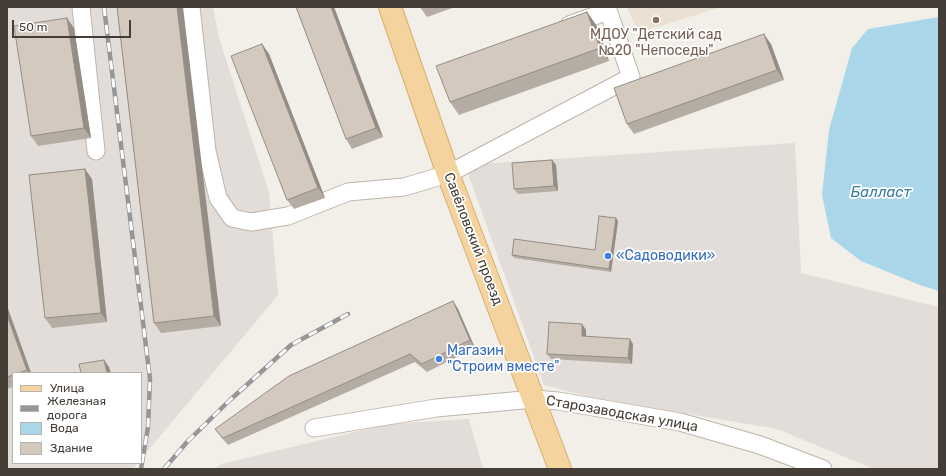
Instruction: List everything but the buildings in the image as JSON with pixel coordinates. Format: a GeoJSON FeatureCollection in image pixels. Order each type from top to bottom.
{"type":"FeatureCollection","features":[{"type":"Feature","properties":{"kind":"main road","name":"Савёловский проезд"},"geometry":{"type":"LineString","coordinates":[[390,7],[448,174],[560,469]]}},
{"type":"Feature","properties":{"kind":"street"},"geometry":{"type":"LineString","coordinates":[[81,7],[96,151]]}},
{"type":"Feature","properties":{"kind":"street"},"geometry":{"type":"LineString","coordinates":[[191,7],[208,151],[218,198],[232,218],[251,222],[288,216],[348,192],[404,187],[448,174],[631,77],[608,9],[557,29]]}},
{"type":"Feature","properties":{"kind":"street","name":"Старозаводская улица"},"geometry":{"type":"LineString","coordinates":[[314,428],[436,408],[534,399],[558,401],[680,422],[760,444],[823,469]]}},
{"type":"Feature","properties":{"kind":"shaded area"},"geometry":{"type":"Polygon","coordinates":[[[7,7],[213,7],[219,38],[269,192],[278,295],[142,458],[142,372],[12,372],[12,464],[137,464],[133,469],[7,469],[7,7]]]}},
{"type":"Feature","properties":{"kind":"shaded area","name":"МДОУ \"Детский сад №20 \"Непоседы\""},"geometry":{"type":"Polygon","coordinates":[[[627,7],[721,7],[638,33],[627,7]]]}},
{"type":"Feature","properties":{"kind":"shaded area"},"geometry":{"type":"Polygon","coordinates":[[[795,143],[801,273],[939,307],[939,469],[874,469],[777,429],[590,397],[544,385],[465,165],[795,143]]]}},
{"type":"Feature","properties":{"kind":"shaded area"},"geometry":{"type":"Polygon","coordinates":[[[469,419],[483,469],[215,469],[221,464],[388,424],[469,419]]]}},
{"type":"Feature","properties":{"kind":"water","name":"Балласт"},"geometry":{"type":"Polygon","coordinates":[[[939,17],[939,291],[920,285],[861,261],[831,238],[822,195],[829,130],[852,48],[868,29],[939,17]]]}},
{"type":"Feature","properties":{"kind":"railway"},"geometry":{"type":"LineString","coordinates":[[104,7],[150,379],[148,427],[142,463]]}},
{"type":"Feature","properties":{"kind":"railway"},"geometry":{"type":"LineString","coordinates":[[164,469],[187,442],[230,400],[291,345],[348,314]]}},
{"type":"Feature","properties":{"kind":"railway"},"geometry":{"type":"LineString","coordinates":[[141,469],[142,464]]}},
{"type":"Feature","properties":{"kind":"place","name":"МДОУ \"Детский сад №20 \"Непоседы\""},"geometry":{"type":"Point","coordinates":[656,20]}},
{"type":"Feature","properties":{"kind":"place","name":"«Садоводики»"},"geometry":{"type":"Point","coordinates":[608,256]}},
{"type":"Feature","properties":{"kind":"place","name":"Магазин \"Строим вместе\""},"geometry":{"type":"Point","coordinates":[439,359]}}]}
